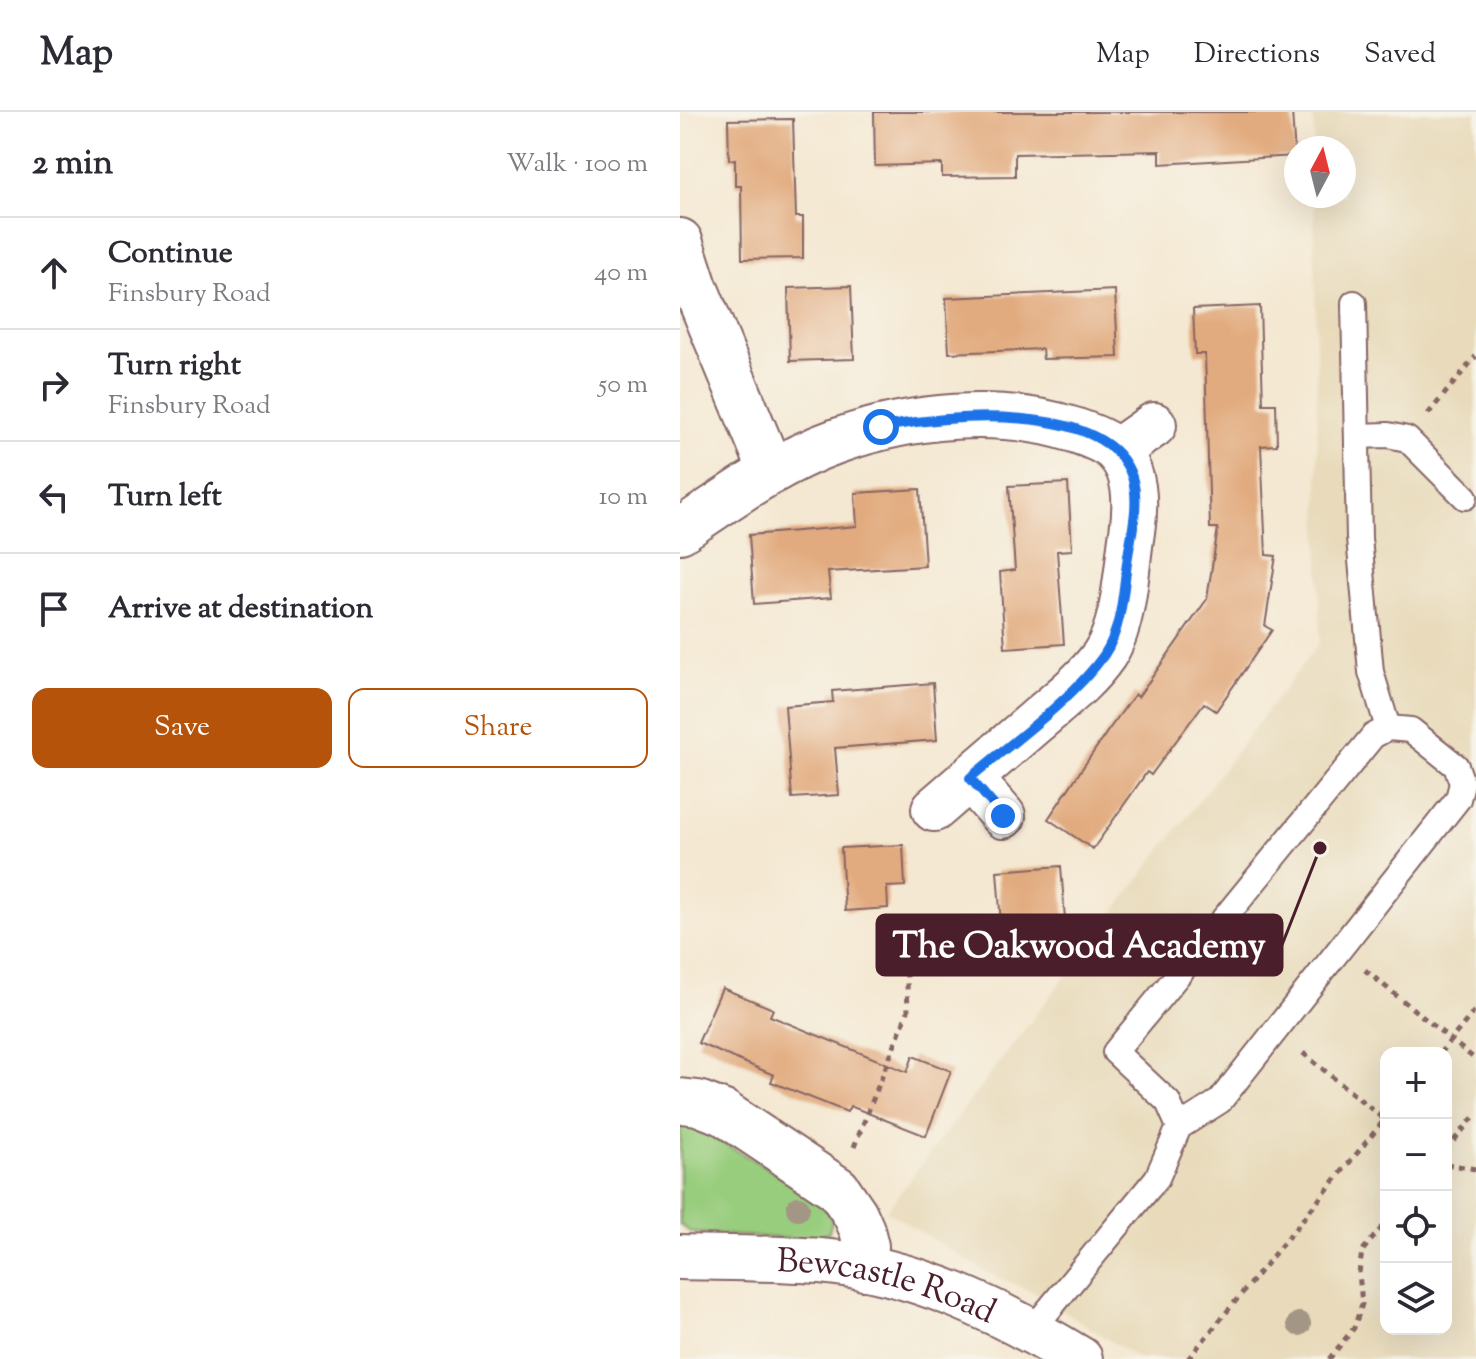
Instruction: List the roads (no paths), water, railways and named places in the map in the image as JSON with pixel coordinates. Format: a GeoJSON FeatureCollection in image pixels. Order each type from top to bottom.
{"type":"FeatureCollection","features":[{"type":"Feature","properties":{"kind":"street"},"geometry":{"type":"LineString","coordinates":[[680,241],[695,287],[771,471]]}},
{"type":"Feature","properties":{"kind":"street"},"geometry":{"type":"LineString","coordinates":[[680,531],[771,471],[834,442],[881,427],[929,419],[977,417],[1058,425],[1092,436],[1117,451],[1132,478],[1135,510],[1117,627],[1106,653],[1078,684],[934,809]]}},
{"type":"Feature","properties":{"kind":"street"},"geometry":{"type":"LineString","coordinates":[[1117,451],[1154,425]]}},
{"type":"Feature","properties":{"kind":"street"},"geometry":{"type":"LineString","coordinates":[[970,778],[1003,816]]}},
{"type":"Feature","properties":{"kind":"street"},"geometry":{"type":"LineString","coordinates":[[680,1101],[698,1103],[724,1113],[838,1189],[862,1230],[866,1246],[864,1268]]}},
{"type":"Feature","properties":{"kind":"street","name":"Bewcastle Road"},"geometry":{"type":"LineString","coordinates":[[680,1257],[821,1261],[864,1268],[945,1290],[1032,1330],[1080,1359]]}},
{"type":"Feature","properties":{"kind":"lane"},"geometry":{"type":"LineString","coordinates":[[1354,303],[1359,538],[1371,672],[1388,728]]}},
{"type":"Feature","properties":{"kind":"lane"},"geometry":{"type":"LineString","coordinates":[[1357,436],[1388,435],[1407,439],[1465,497]]}},
{"type":"Feature","properties":{"kind":"lane"},"geometry":{"type":"LineString","coordinates":[[1032,1330],[1157,1178],[1179,1127],[1220,1101],[1458,799],[1462,783],[1456,766],[1411,730],[1388,728],[1373,736],[1115,1052],[1168,1102],[1179,1127]]}},
{"type":"Feature","properties":{"kind":"place","name":"The Oakwood Academy"},"geometry":{"type":"Point","coordinates":[1320,848]}}]}
